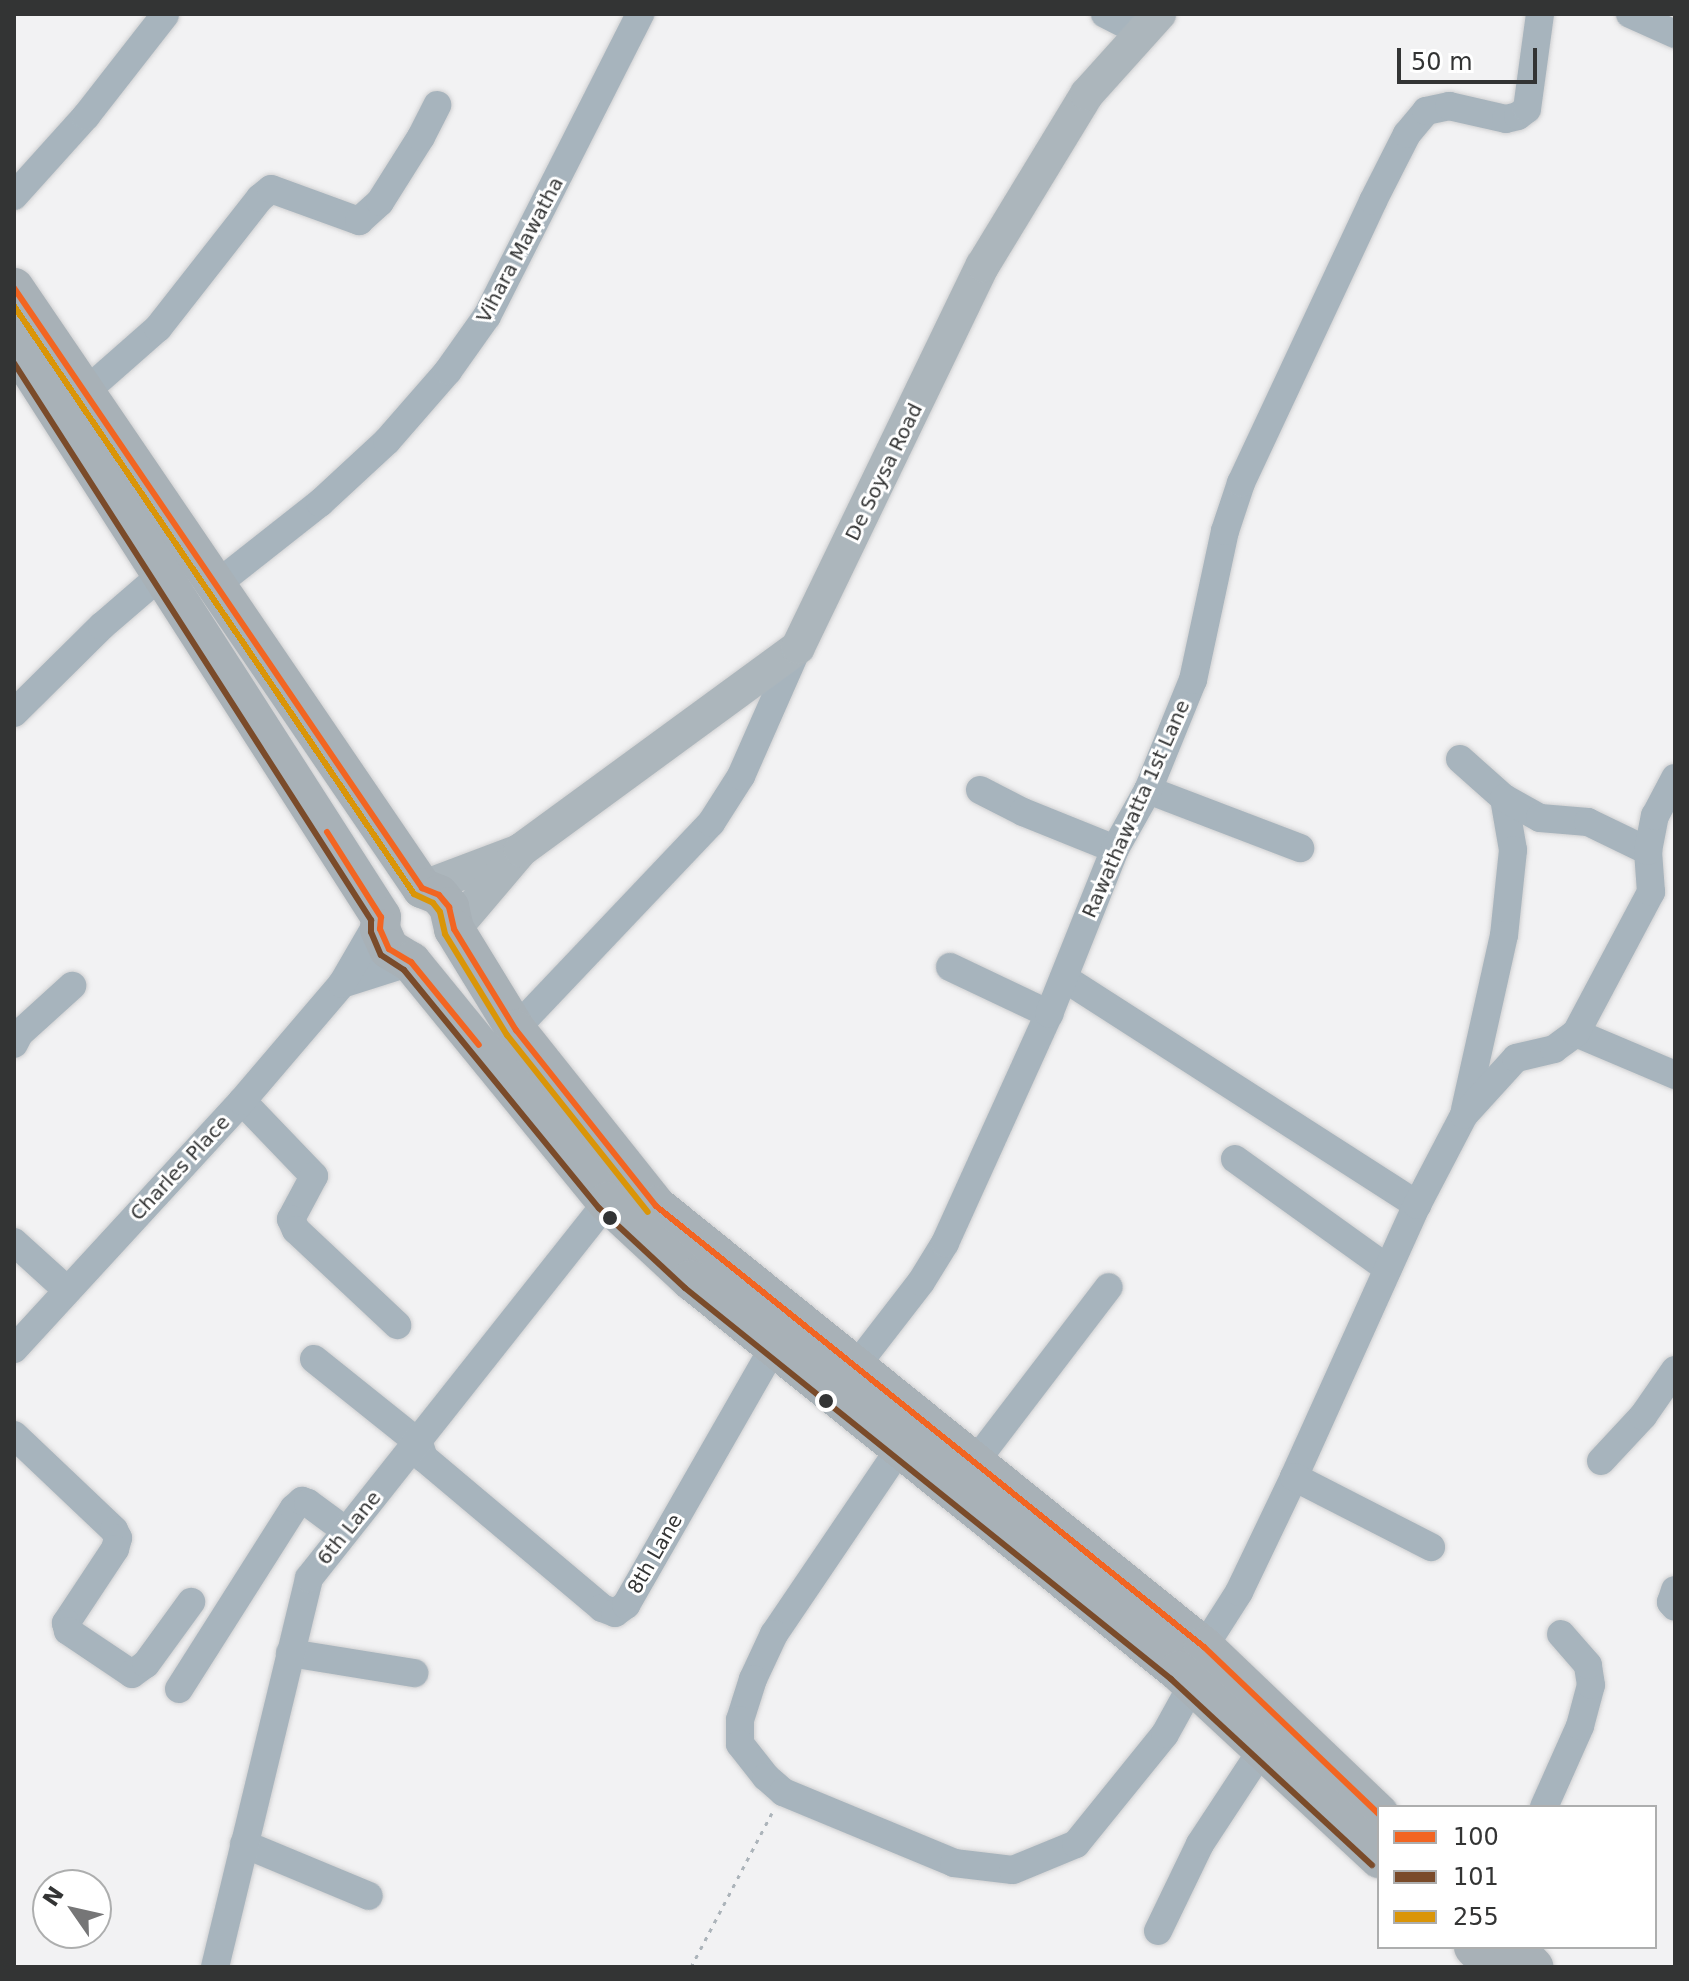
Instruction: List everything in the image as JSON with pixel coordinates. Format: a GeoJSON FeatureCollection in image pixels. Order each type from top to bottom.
{"type":"FeatureCollection","features":[{"type":"Feature","properties":{"kind":"highway"},"geometry":{"type":"LineString","coordinates":[[14,288],[31,366],[381,917],[380,929],[389,949],[411,962],[607,1202],[691,1280],[1192,1685],[1377,1856]]}},
{"type":"Feature","properties":{"kind":"highway"},"geometry":{"type":"LineString","coordinates":[[31,366],[84,393],[422,888],[445,901],[454,929],[516,1030],[656,1206],[1204,1647],[1377,1812]]}},
{"type":"Feature","properties":{"kind":"highway","name":"De Soysa Road"},"geometry":{"type":"LineString","coordinates":[[381,917],[393,896],[422,888]]}},
{"type":"Feature","properties":{"kind":"highway"},"geometry":{"type":"LineString","coordinates":[[411,962],[439,954],[448,944],[454,929]]}},
{"type":"Feature","properties":{"kind":"highway"},"geometry":{"type":"LineString","coordinates":[[1476,1949],[1493,1967]]}},
{"type":"Feature","properties":{"kind":"highway"},"geometry":{"type":"LineString","coordinates":[[1516,1949],[1533,1967]]}},
{"type":"Feature","properties":{"kind":"main road","name":"De Soysa Road"},"geometry":{"type":"LineString","coordinates":[[454,929],[521,850],[798,647],[983,265],[1087,94],[1150,23]]}},
{"type":"Feature","properties":{"kind":"main road","name":"De Soysa Road"},"geometry":{"type":"LineString","coordinates":[[422,888],[521,850]]}},
{"type":"Feature","properties":{"kind":"street","name":"Vihara Mawatha"},"geometry":{"type":"LineString","coordinates":[[217,584],[320,503],[387,441],[448,371],[487,316],[640,14]]}},
{"type":"Feature","properties":{"kind":"street"},"geometry":{"type":"LineString","coordinates":[[1105,14],[1150,23]]}},
{"type":"Feature","properties":{"kind":"street","name":"Rawathawatta 1st Lane"},"geometry":{"type":"LineString","coordinates":[[856,1366],[921,1282],[945,1243],[1049,1014],[1115,849],[1148,790],[1193,680],[1225,531],[1241,483],[1373,201],[1407,134],[1426,111],[1449,106],[1506,119],[1527,109],[1540,14]]}},
{"type":"Feature","properties":{"kind":"street"},"geometry":{"type":"LineString","coordinates":[[1630,14],[1675,34]]}},
{"type":"Feature","properties":{"kind":"street"},"geometry":{"type":"LineString","coordinates":[[14,196],[86,116],[165,15]]}},
{"type":"Feature","properties":{"kind":"street"},"geometry":{"type":"LineString","coordinates":[[84,393],[158,328],[260,198],[271,189],[347,220],[359,221],[380,202],[421,137],[437,105]]}},
{"type":"Feature","properties":{"kind":"street"},"geometry":{"type":"LineString","coordinates":[[14,713],[102,626],[161,575]]}},
{"type":"Feature","properties":{"kind":"street"},"geometry":{"type":"LineString","coordinates":[[487,1055],[516,1030],[711,823],[741,776],[798,647]]}},
{"type":"Feature","properties":{"kind":"street"},"geometry":{"type":"LineString","coordinates":[[1460,759],[1504,798],[1540,818],[1588,822],[1648,851]]}},
{"type":"Feature","properties":{"kind":"street"},"geometry":{"type":"LineString","coordinates":[[900,1448],[787,1613],[753,1679],[740,1720],[740,1744],[766,1777],[783,1792],[954,1863],[1013,1870],[1076,1844],[1165,1734],[1192,1685],[1204,1647],[1239,1592],[1417,1205],[1464,1115],[1516,1058],[1554,1049],[1576,1033],[1651,892],[1648,851],[1655,816],[1675,778]]}},
{"type":"Feature","properties":{"kind":"street"},"geometry":{"type":"LineString","coordinates":[[980,790],[1023,812],[1115,849]]}},
{"type":"Feature","properties":{"kind":"street"},"geometry":{"type":"LineString","coordinates":[[1148,790],[1300,848]]}},
{"type":"Feature","properties":{"kind":"street"},"geometry":{"type":"LineString","coordinates":[[1464,1115],[1504,935],[1513,850],[1504,798]]}},
{"type":"Feature","properties":{"kind":"street","name":"Charles Place"},"geometry":{"type":"LineString","coordinates":[[14,1349],[242,1101],[342,984],[381,917]]}},
{"type":"Feature","properties":{"kind":"street"},"geometry":{"type":"LineString","coordinates":[[342,984],[411,962]]}},
{"type":"Feature","properties":{"kind":"street"},"geometry":{"type":"LineString","coordinates":[[950,967],[1049,1014]]}},
{"type":"Feature","properties":{"kind":"street"},"geometry":{"type":"LineString","coordinates":[[1064,978],[1417,1205]]}},
{"type":"Feature","properties":{"kind":"street"},"geometry":{"type":"LineString","coordinates":[[16,1036],[72,986]]}},
{"type":"Feature","properties":{"kind":"street"},"geometry":{"type":"LineString","coordinates":[[1576,1033],[1675,1075]]}},
{"type":"Feature","properties":{"kind":"street"},"geometry":{"type":"LineString","coordinates":[[242,1101],[314,1176],[291,1219],[296,1230],[397,1325]]}},
{"type":"Feature","properties":{"kind":"street"},"geometry":{"type":"LineString","coordinates":[[1235,1159],[1388,1269]]}},
{"type":"Feature","properties":{"kind":"street","name":"6th Lane"},"geometry":{"type":"LineString","coordinates":[[215,1967],[309,1578],[607,1202]]}},
{"type":"Feature","properties":{"kind":"street"},"geometry":{"type":"LineString","coordinates":[[14,1242],[67,1290]]}},
{"type":"Feature","properties":{"kind":"street"},"geometry":{"type":"LineString","coordinates":[[975,1462],[1109,1287]]}},
{"type":"Feature","properties":{"kind":"street","name":"8th Lane"},"geometry":{"type":"LineString","coordinates":[[419,1443],[424,1458],[602,1608],[615,1613],[626,1605],[774,1347]]}},
{"type":"Feature","properties":{"kind":"street"},"geometry":{"type":"LineString","coordinates":[[314,1359],[419,1443]]}},
{"type":"Feature","properties":{"kind":"street"},"geometry":{"type":"LineString","coordinates":[[1601,1461],[1643,1416],[1675,1370]]}},
{"type":"Feature","properties":{"kind":"street"},"geometry":{"type":"LineString","coordinates":[[14,1435],[114,1530],[118,1538],[66,1623],[68,1631],[132,1674],[146,1664],[191,1602]]}},
{"type":"Feature","properties":{"kind":"street"},"geometry":{"type":"LineString","coordinates":[[1294,1477],[1431,1547]]}},
{"type":"Feature","properties":{"kind":"street"},"geometry":{"type":"LineString","coordinates":[[179,1689],[294,1508],[302,1501],[308,1503],[346,1531]]}},
{"type":"Feature","properties":{"kind":"street"},"geometry":{"type":"LineString","coordinates":[[1675,1590],[1671,1602],[1675,1607]]}},
{"type":"Feature","properties":{"kind":"street"},"geometry":{"type":"LineString","coordinates":[[1545,1805],[1580,1726],[1591,1685],[1588,1665],[1561,1634]]}},
{"type":"Feature","properties":{"kind":"street"},"geometry":{"type":"LineString","coordinates":[[290,1653],[414,1673]]}},
{"type":"Feature","properties":{"kind":"street"},"geometry":{"type":"LineString","coordinates":[[1158,1931],[1200,1844],[1263,1748]]}},
{"type":"Feature","properties":{"kind":"street"},"geometry":{"type":"LineString","coordinates":[[244,1844],[369,1896]]}},
{"type":"Feature","properties":{"kind":"path"},"geometry":{"type":"LineString","coordinates":[[691,1967],[783,1792]]}},
{"type":"Feature","properties":{"kind":"transit line","name":"100"},"geometry":{"type":"LineString","coordinates":[[14,288],[422,888],[439,895],[449,907],[454,929],[516,1030],[656,1206],[1204,1647],[1377,1812]]}},
{"type":"Feature","properties":{"kind":"transit line","name":"255"},"geometry":{"type":"LineString","coordinates":[[14,306],[414,894],[433,903],[440,912],[445,934],[507,1035],[648,1212]]}},
{"type":"Feature","properties":{"kind":"transit line","name":"101"},"geometry":{"type":"LineString","coordinates":[[14,363],[371,920],[371,932],[381,955],[404,970],[599,1208],[685,1288],[1171,1679],[1372,1865]]}},
{"type":"Feature","properties":{"kind":"transit line","name":"100"},"geometry":{"type":"LineString","coordinates":[[327,832],[381,917],[380,929],[389,949],[411,962],[479,1045]]}}]}
